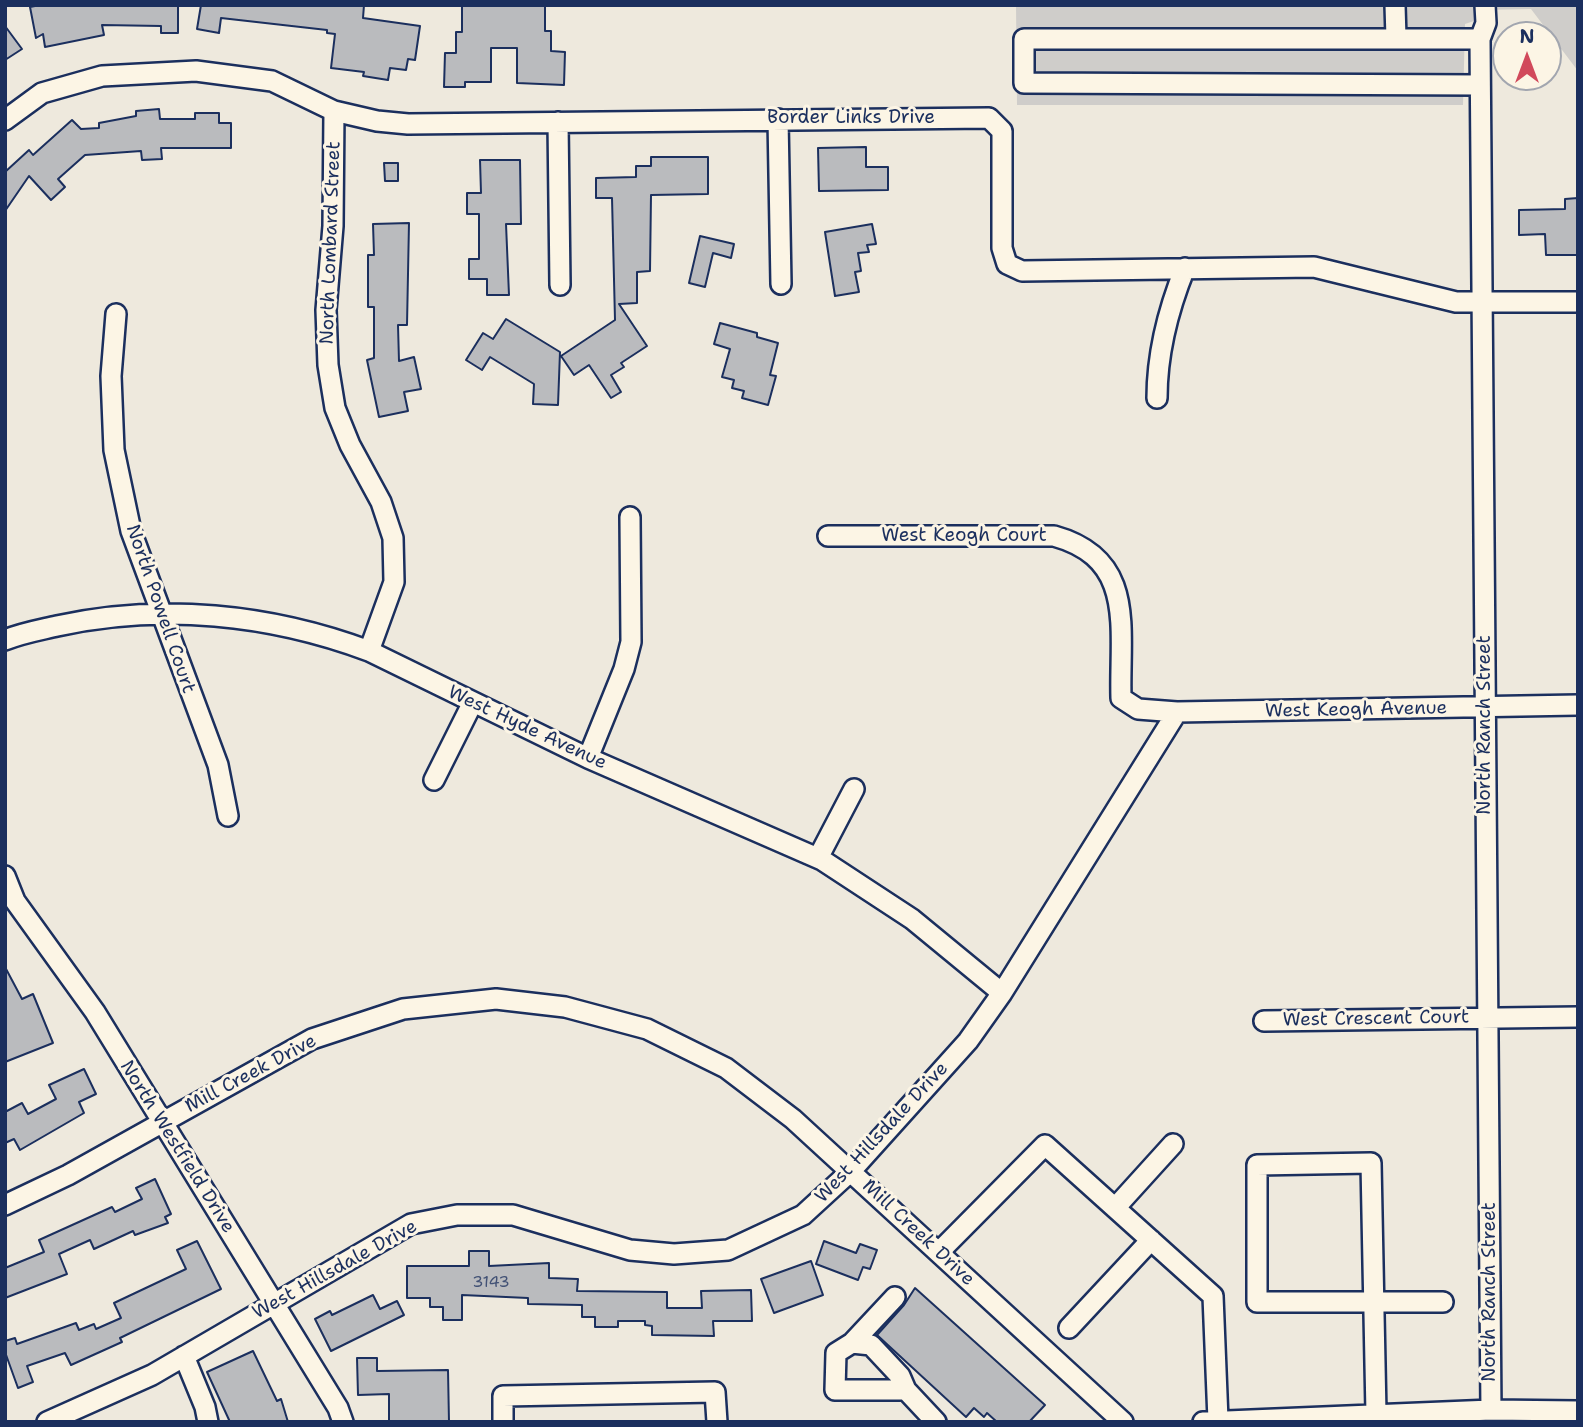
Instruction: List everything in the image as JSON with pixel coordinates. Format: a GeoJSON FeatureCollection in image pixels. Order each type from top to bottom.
{"type":"FeatureCollection","features":[{"type":"Feature","properties":{"kind":"street"},"geometry":{"type":"LineString","coordinates":[[1395,5],[1396,38]]}},
{"type":"Feature","properties":{"kind":"street","name":"North Ranch Street"},"geometry":{"type":"LineString","coordinates":[[1485,5],[1486,23],[1480,39],[1480,85],[1491,1410]]}},
{"type":"Feature","properties":{"kind":"street"},"geometry":{"type":"LineString","coordinates":[[1480,39],[1024,39],[1024,83],[1480,85]]}},
{"type":"Feature","properties":{"kind":"street","name":"Border Links Drive"},"geometry":{"type":"LineString","coordinates":[[5,120],[42,93],[102,76],[197,71],[272,81],[334,111],[377,121],[408,124],[989,118],[1002,131],[1002,248],[1007,264],[1022,271],[1314,267],[1456,302],[1578,302]]}},
{"type":"Feature","properties":{"kind":"street","name":"North Lombard Street"},"geometry":{"type":"LineString","coordinates":[[334,111],[333,226],[326,310],[328,365],[335,408],[350,445],[381,502],[393,538],[394,582],[383,620],[369,651]]}},
{"type":"Feature","properties":{"kind":"street"},"geometry":{"type":"LineString","coordinates":[[778,119],[781,284]]}},
{"type":"Feature","properties":{"kind":"street"},"geometry":{"type":"LineString","coordinates":[[558,122],[560,285]]}},
{"type":"Feature","properties":{"kind":"street"},"geometry":{"type":"LineString","coordinates":[[1157,398],[1157,368],[1165,328],[1185,268]]}},
{"type":"Feature","properties":{"kind":"street","name":"North Powell Court"},"geometry":{"type":"LineString","coordinates":[[116,314],[111,376],[114,450],[131,531],[159,613],[218,765],[228,816]]}},
{"type":"Feature","properties":{"kind":"street"},"geometry":{"type":"LineString","coordinates":[[588,758],[624,669],[631,642],[630,517]]}},
{"type":"Feature","properties":{"kind":"street","name":"West Keogh Court"},"geometry":{"type":"LineString","coordinates":[[828,536],[1054,536],[1078,542],[1100,561],[1115,581],[1121,698],[1138,709],[1177,712]]}},
{"type":"Feature","properties":{"kind":"street","name":"West Hyde Avenue"},"geometry":{"type":"LineString","coordinates":[[5,640],[92,618],[159,613],[261,620],[338,639],[369,651],[472,704],[588,758],[818,858],[912,919],[1002,993]]}},
{"type":"Feature","properties":{"kind":"street"},"geometry":{"type":"LineString","coordinates":[[433,780],[472,704]]}},
{"type":"Feature","properties":{"kind":"street","name":"West Keogh Avenue"},"geometry":{"type":"LineString","coordinates":[[1177,712],[1578,705]]}},
{"type":"Feature","properties":{"kind":"street","name":"West Hillsdale Drive"},"geometry":{"type":"LineString","coordinates":[[47,1422],[152,1375],[273,1302],[411,1224],[457,1214],[513,1214],[630,1250],[674,1254],[728,1250],[803,1214],[851,1171],[968,1041],[1002,993],[1177,712]]}},
{"type":"Feature","properties":{"kind":"street"},"geometry":{"type":"LineString","coordinates":[[818,858],[855,789]]}},
{"type":"Feature","properties":{"kind":"street","name":"North Westfield Drive"},"geometry":{"type":"LineString","coordinates":[[5,876],[15,901],[95,1012],[338,1408],[343,1422]]}},
{"type":"Feature","properties":{"kind":"street","name":"Mill Creek Drive"},"geometry":{"type":"LineString","coordinates":[[5,1205],[68,1175],[312,1039],[402,1009],[496,999],[565,1007],[647,1029],[726,1068],[793,1119],[1123,1422]]}},
{"type":"Feature","properties":{"kind":"street","name":"West Crescent Court"},"geometry":{"type":"LineString","coordinates":[[1264,1021],[1578,1017]]}},
{"type":"Feature","properties":{"kind":"street"},"geometry":{"type":"LineString","coordinates":[[1115,1208],[1173,1144]]}},
{"type":"Feature","properties":{"kind":"street"},"geometry":{"type":"LineString","coordinates":[[939,1252],[1045,1145],[1213,1296],[1210,1421],[1491,1410],[1578,1411]]}},
{"type":"Feature","properties":{"kind":"street"},"geometry":{"type":"LineString","coordinates":[[1376,1414],[1374,1304],[1371,1163],[1257,1166],[1257,1302],[1374,1304],[1443,1302]]}},
{"type":"Feature","properties":{"kind":"street"},"geometry":{"type":"LineString","coordinates":[[1069,1328],[1151,1240]]}},
{"type":"Feature","properties":{"kind":"street"},"geometry":{"type":"LineString","coordinates":[[895,1297],[852,1343],[836,1353],[835,1390],[906,1390]]}},
{"type":"Feature","properties":{"kind":"street"},"geometry":{"type":"LineString","coordinates":[[852,1343],[871,1345],[900,1376],[906,1390],[936,1422]]}},
{"type":"Feature","properties":{"kind":"street"},"geometry":{"type":"LineString","coordinates":[[184,1356],[208,1422]]}},
{"type":"Feature","properties":{"kind":"street"},"geometry":{"type":"LineString","coordinates":[[503,1422],[503,1396],[715,1392],[717,1422]]}},
{"type":"Feature","properties":{"kind":"shaded area"},"geometry":{"type":"Polygon","coordinates":[[[1016,5],[1578,5],[1578,71],[1562,50],[1562,21],[1540,21],[1531,9],[1479,10],[1474,21],[1465,24],[1463,105],[1017,105],[1016,5]]]}},
{"type":"Feature","properties":{"kind":"building"},"geometry":{"type":"Polygon","coordinates":[[[178,5],[178,33],[161,33],[161,26],[102,25],[104,35],[45,47],[43,34],[36,38],[30,7],[178,5]]]}},
{"type":"Feature","properties":{"kind":"building"},"geometry":{"type":"Polygon","coordinates":[[[201,5],[364,5],[363,18],[420,26],[415,60],[408,59],[406,70],[390,68],[388,80],[363,76],[364,72],[331,68],[335,34],[327,33],[327,30],[221,18],[219,33],[197,29],[201,5]]]}},
{"type":"Feature","properties":{"kind":"building"},"geometry":{"type":"Polygon","coordinates":[[[462,6],[545,6],[545,31],[551,31],[551,51],[565,52],[564,85],[517,83],[517,48],[491,48],[491,82],[465,82],[465,87],[444,87],[445,53],[456,53],[456,32],[462,32],[462,6]]]}},
{"type":"Feature","properties":{"kind":"building"},"geometry":{"type":"Polygon","coordinates":[[[5,26],[22,49],[5,60],[5,26]]]}},
{"type":"Feature","properties":{"kind":"building"},"geometry":{"type":"Polygon","coordinates":[[[159,109],[160,119],[195,119],[195,113],[219,113],[219,123],[231,123],[231,148],[161,148],[162,159],[142,160],[141,151],[85,155],[58,179],[65,187],[51,200],[29,176],[5,211],[5,172],[29,150],[33,155],[72,120],[81,129],[99,128],[99,123],[136,116],[136,111],[159,109]]]}},
{"type":"Feature","properties":{"kind":"building"},"geometry":{"type":"Polygon","coordinates":[[[866,147],[866,167],[888,167],[888,190],[819,191],[818,148],[866,147]]]}},
{"type":"Feature","properties":{"kind":"building"},"geometry":{"type":"Polygon","coordinates":[[[651,157],[708,157],[708,194],[651,195],[650,271],[637,272],[637,303],[619,304],[647,346],[621,363],[624,367],[611,375],[621,392],[611,398],[589,365],[574,375],[561,356],[615,320],[612,198],[596,198],[596,178],[636,177],[636,166],[651,166],[651,157]]]}},
{"type":"Feature","properties":{"kind":"building"},"geometry":{"type":"Polygon","coordinates":[[[480,160],[520,160],[521,224],[506,224],[509,295],[487,295],[487,279],[469,279],[469,259],[479,259],[479,214],[467,214],[467,193],[481,193],[480,160]]]}},
{"type":"Feature","properties":{"kind":"building"},"geometry":{"type":"Polygon","coordinates":[[[384,163],[398,163],[398,181],[385,181],[384,163]]]}},
{"type":"Feature","properties":{"kind":"building"},"geometry":{"type":"Polygon","coordinates":[[[1578,198],[1578,255],[1546,255],[1545,234],[1519,235],[1519,210],[1565,209],[1565,199],[1578,198]]]}},
{"type":"Feature","properties":{"kind":"building"},"geometry":{"type":"Polygon","coordinates":[[[409,223],[407,325],[398,325],[399,361],[414,357],[421,389],[404,392],[408,411],[379,417],[367,360],[374,358],[374,307],[368,307],[368,255],[374,255],[373,224],[409,223]]]}},
{"type":"Feature","properties":{"kind":"building"},"geometry":{"type":"Polygon","coordinates":[[[872,224],[876,244],[867,245],[869,252],[858,253],[861,271],[855,272],[859,292],[835,296],[825,232],[872,224]]]}},
{"type":"Feature","properties":{"kind":"building"},"geometry":{"type":"Polygon","coordinates":[[[700,236],[734,244],[731,258],[713,253],[705,287],[689,283],[700,236]]]}},
{"type":"Feature","properties":{"kind":"building"},"geometry":{"type":"Polygon","coordinates":[[[506,319],[560,352],[558,405],[533,404],[534,384],[490,357],[482,370],[466,360],[483,333],[493,339],[506,319]]]}},
{"type":"Feature","properties":{"kind":"building"},"geometry":{"type":"Polygon","coordinates":[[[720,323],[757,333],[757,337],[778,343],[770,375],[776,376],[768,405],[742,398],[744,391],[732,388],[734,380],[722,377],[730,349],[714,344],[720,323]]]}},
{"type":"Feature","properties":{"kind":"building"},"geometry":{"type":"Polygon","coordinates":[[[5,967],[22,999],[33,994],[53,1043],[5,1062],[5,967]]]}},
{"type":"Feature","properties":{"kind":"building"},"geometry":{"type":"Polygon","coordinates":[[[84,1069],[96,1094],[79,1102],[84,1113],[20,1150],[14,1139],[5,1143],[5,1112],[22,1103],[28,1114],[56,1099],[49,1085],[84,1069]]]}},
{"type":"Feature","properties":{"kind":"building"},"geometry":{"type":"Polygon","coordinates":[[[155,1179],[171,1214],[165,1217],[168,1223],[135,1235],[133,1231],[94,1249],[90,1240],[59,1254],[67,1274],[5,1298],[5,1268],[44,1252],[39,1240],[112,1207],[115,1212],[142,1199],[136,1188],[155,1179]]]}},
{"type":"Feature","properties":{"kind":"building"},"geometry":{"type":"Polygon","coordinates":[[[197,1241],[221,1289],[120,1338],[122,1342],[71,1365],[65,1353],[27,1366],[33,1382],[18,1388],[5,1352],[5,1341],[15,1338],[17,1344],[76,1323],[79,1330],[94,1324],[96,1329],[121,1318],[114,1303],[186,1269],[177,1250],[197,1241]]]}},
{"type":"Feature","properties":{"kind":"building"},"geometry":{"type":"Polygon","coordinates":[[[824,1241],[856,1253],[860,1244],[877,1250],[870,1269],[863,1267],[858,1280],[816,1264],[824,1241]]]}},
{"type":"Feature","properties":{"kind":"building"},"geometry":{"type":"Polygon","coordinates":[[[469,1251],[489,1251],[489,1266],[549,1263],[549,1278],[578,1279],[577,1291],[667,1292],[667,1308],[702,1308],[701,1291],[751,1290],[752,1321],[713,1321],[714,1336],[652,1335],[652,1326],[645,1325],[645,1321],[618,1321],[618,1327],[595,1327],[595,1317],[582,1317],[582,1305],[528,1304],[528,1298],[462,1295],[462,1320],[443,1320],[443,1307],[430,1307],[430,1298],[407,1298],[407,1266],[469,1266],[469,1251]]]}},
{"type":"Feature","properties":{"kind":"building"},"geometry":{"type":"Polygon","coordinates":[[[811,1261],[823,1295],[774,1313],[761,1279],[811,1261]]]}},
{"type":"Feature","properties":{"kind":"building"},"geometry":{"type":"Polygon","coordinates":[[[915,1288],[1045,1405],[1029,1422],[997,1422],[987,1413],[984,1417],[974,1408],[966,1417],[877,1335],[904,1305],[915,1288]]]}},
{"type":"Feature","properties":{"kind":"building"},"geometry":{"type":"Polygon","coordinates":[[[373,1295],[380,1309],[397,1301],[404,1315],[331,1351],[315,1319],[330,1311],[332,1315],[373,1295]]]}},
{"type":"Feature","properties":{"kind":"building"},"geometry":{"type":"Polygon","coordinates":[[[253,1351],[277,1401],[281,1399],[288,1422],[230,1422],[207,1372],[253,1351]]]}},
{"type":"Feature","properties":{"kind":"building"},"geometry":{"type":"Polygon","coordinates":[[[357,1358],[377,1358],[377,1371],[448,1370],[449,1422],[389,1422],[389,1394],[358,1395],[357,1358]]]}}]}
